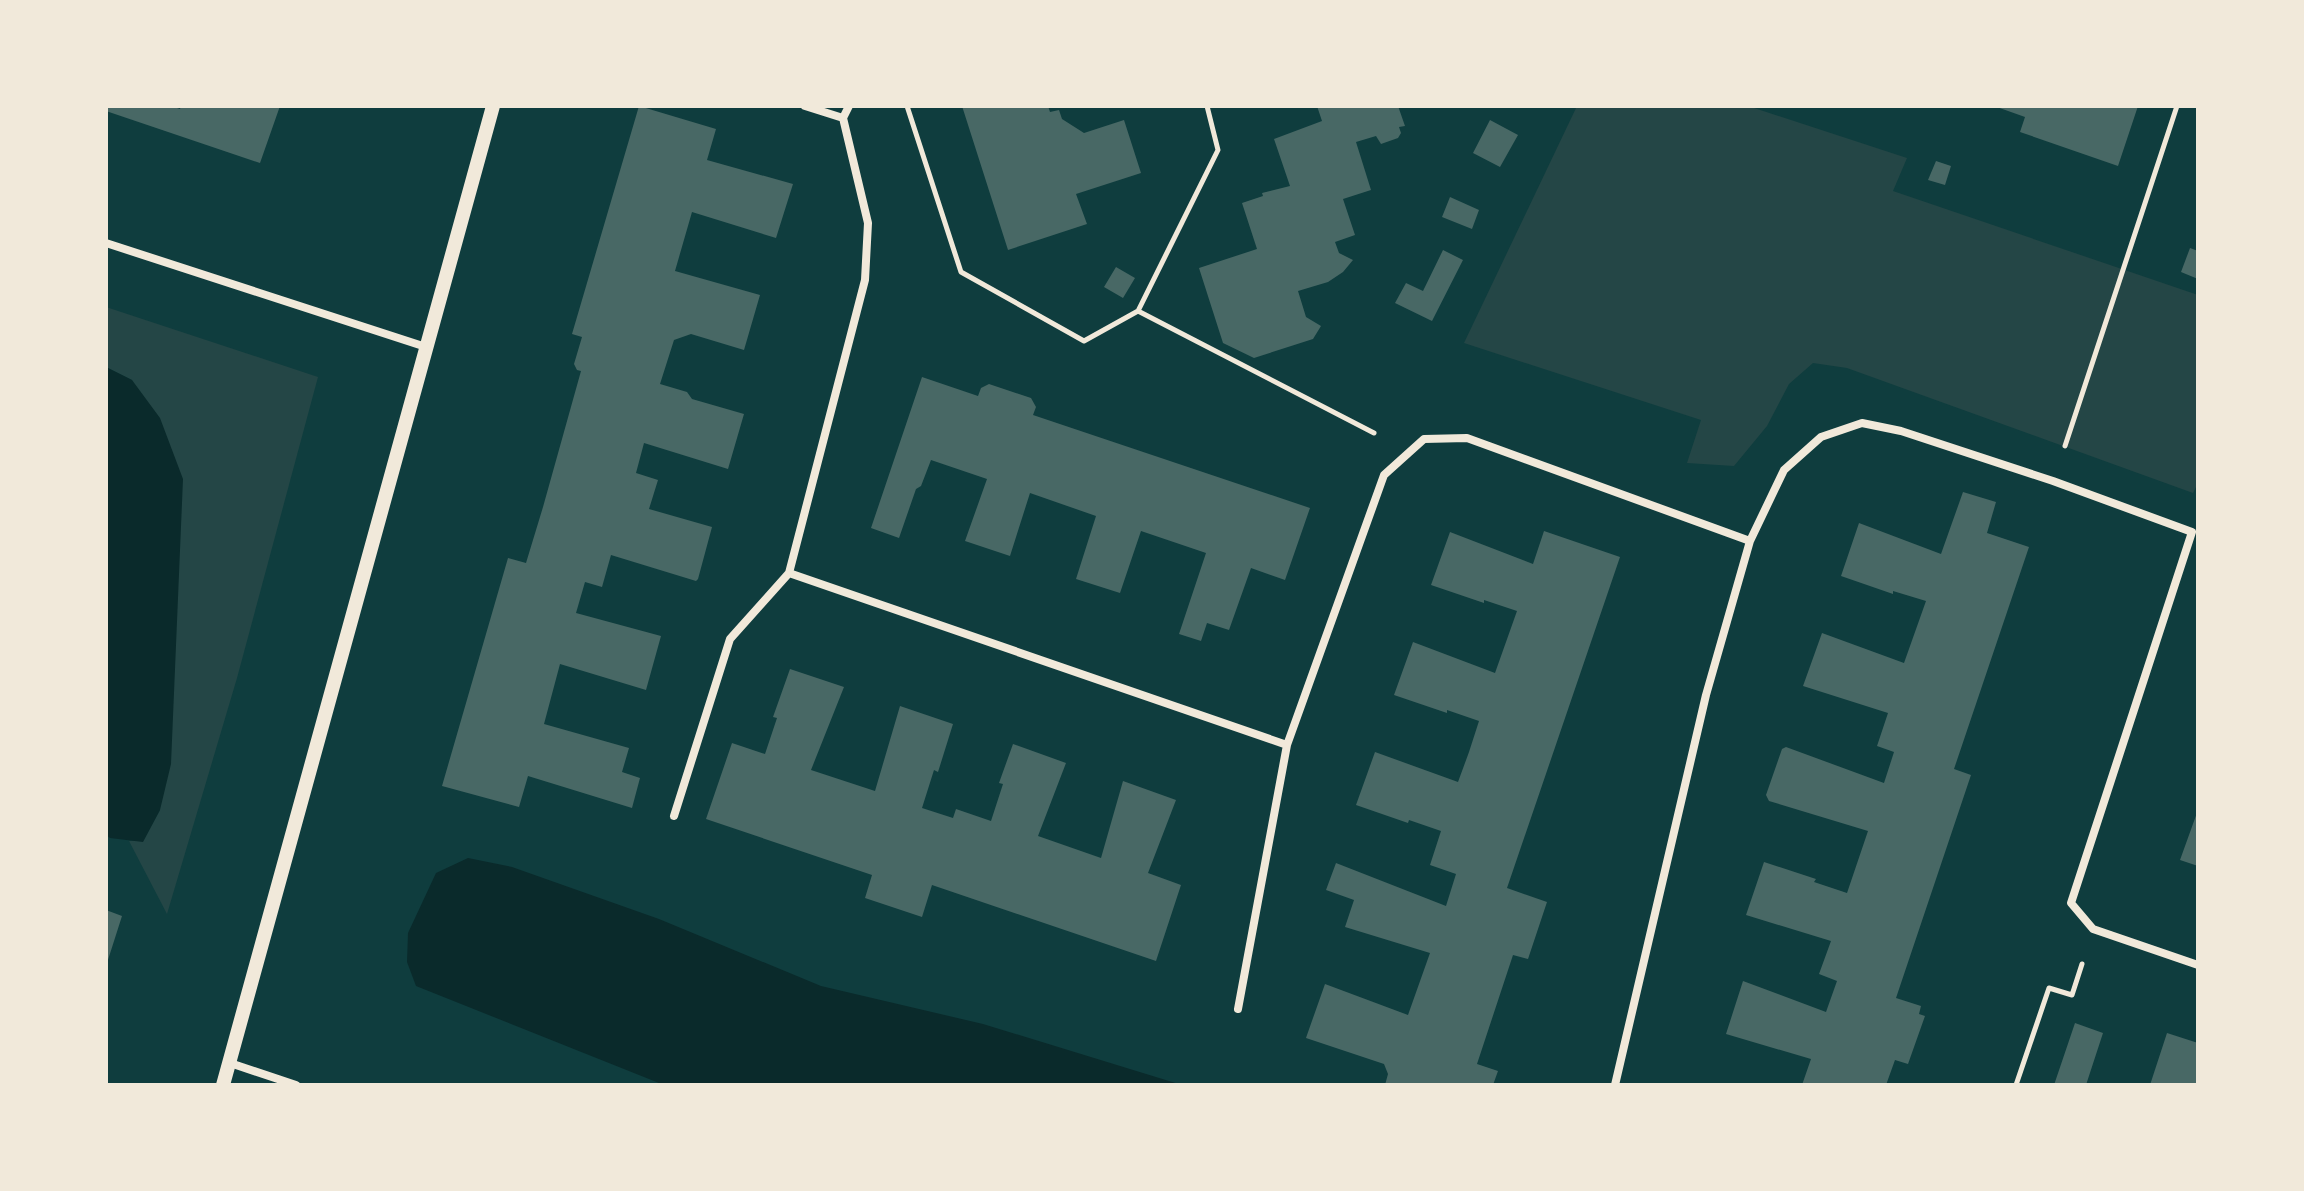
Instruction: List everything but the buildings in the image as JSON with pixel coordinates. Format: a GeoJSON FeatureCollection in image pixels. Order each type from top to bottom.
{"type":"FeatureCollection","features":[{"type":"Feature","properties":{"kind":"street"},"geometry":{"type":"LineString","coordinates":[[223,1085],[493,106]]}},
{"type":"Feature","properties":{"kind":"street"},"geometry":{"type":"LineString","coordinates":[[805,106],[843,118]]}},
{"type":"Feature","properties":{"kind":"street"},"geometry":{"type":"LineString","coordinates":[[674,816],[730,639],[789,573],[865,280],[868,223],[843,118],[849,106]]}},
{"type":"Feature","properties":{"kind":"street"},"geometry":{"type":"LineString","coordinates":[[106,243],[426,347]]}},
{"type":"Feature","properties":{"kind":"street"},"geometry":{"type":"LineString","coordinates":[[1615,1085],[1706,695],[1750,541],[1784,470],[1821,437],[1862,423],[1901,431],[2053,481],[2192,532],[2071,903],[2093,929],[2198,965]]}},
{"type":"Feature","properties":{"kind":"street"},"geometry":{"type":"LineString","coordinates":[[1238,1009],[1287,745],[1384,475],[1424,439],[1467,438],[1750,541]]}},
{"type":"Feature","properties":{"kind":"street"},"geometry":{"type":"LineString","coordinates":[[789,573],[1287,745]]}},
{"type":"Feature","properties":{"kind":"street"},"geometry":{"type":"LineString","coordinates":[[230,1063],[296,1085]]}},
{"type":"Feature","properties":{"kind":"path"},"geometry":{"type":"LineString","coordinates":[[907,106],[961,272],[1084,341],[1138,311],[1218,150],[1207,106]]}},
{"type":"Feature","properties":{"kind":"path"},"geometry":{"type":"LineString","coordinates":[[2053,481],[2177,106]]}},
{"type":"Feature","properties":{"kind":"path"},"geometry":{"type":"LineString","coordinates":[[1138,311],[1411,452]]}},
{"type":"Feature","properties":{"kind":"path"},"geometry":{"type":"LineString","coordinates":[[2016,1085],[2049,988],[2072,995],[2093,929]]}},
{"type":"Feature","properties":{"kind":"shaded area"},"geometry":{"type":"Polygon","coordinates":[[[1577,106],[1748,106],[1907,158],[1893,191],[2198,295],[2198,483],[2193,493],[1847,368],[1813,363],[1789,384],[1767,426],[1734,466],[1687,463],[1701,420],[1464,343],[1577,106]]]}},
{"type":"Feature","properties":{"kind":"shaded area"},"geometry":{"type":"Polygon","coordinates":[[[106,307],[318,377],[237,678],[167,914],[129,841],[143,841],[160,810],[132,380],[106,367],[106,307]]]}},
{"type":"Feature","properties":{"kind":"shaded area"},"geometry":{"type":"Polygon","coordinates":[[[106,367],[132,380],[160,418],[183,479],[171,764],[160,810],[143,842],[106,835],[106,367]]]}},
{"type":"Feature","properties":{"kind":"shaded area"},"geometry":{"type":"Polygon","coordinates":[[[468,858],[512,867],[659,919],[821,986],[983,1024],[1182,1085],[664,1085],[416,986],[407,962],[408,933],[436,873],[468,858]]]}}]}
